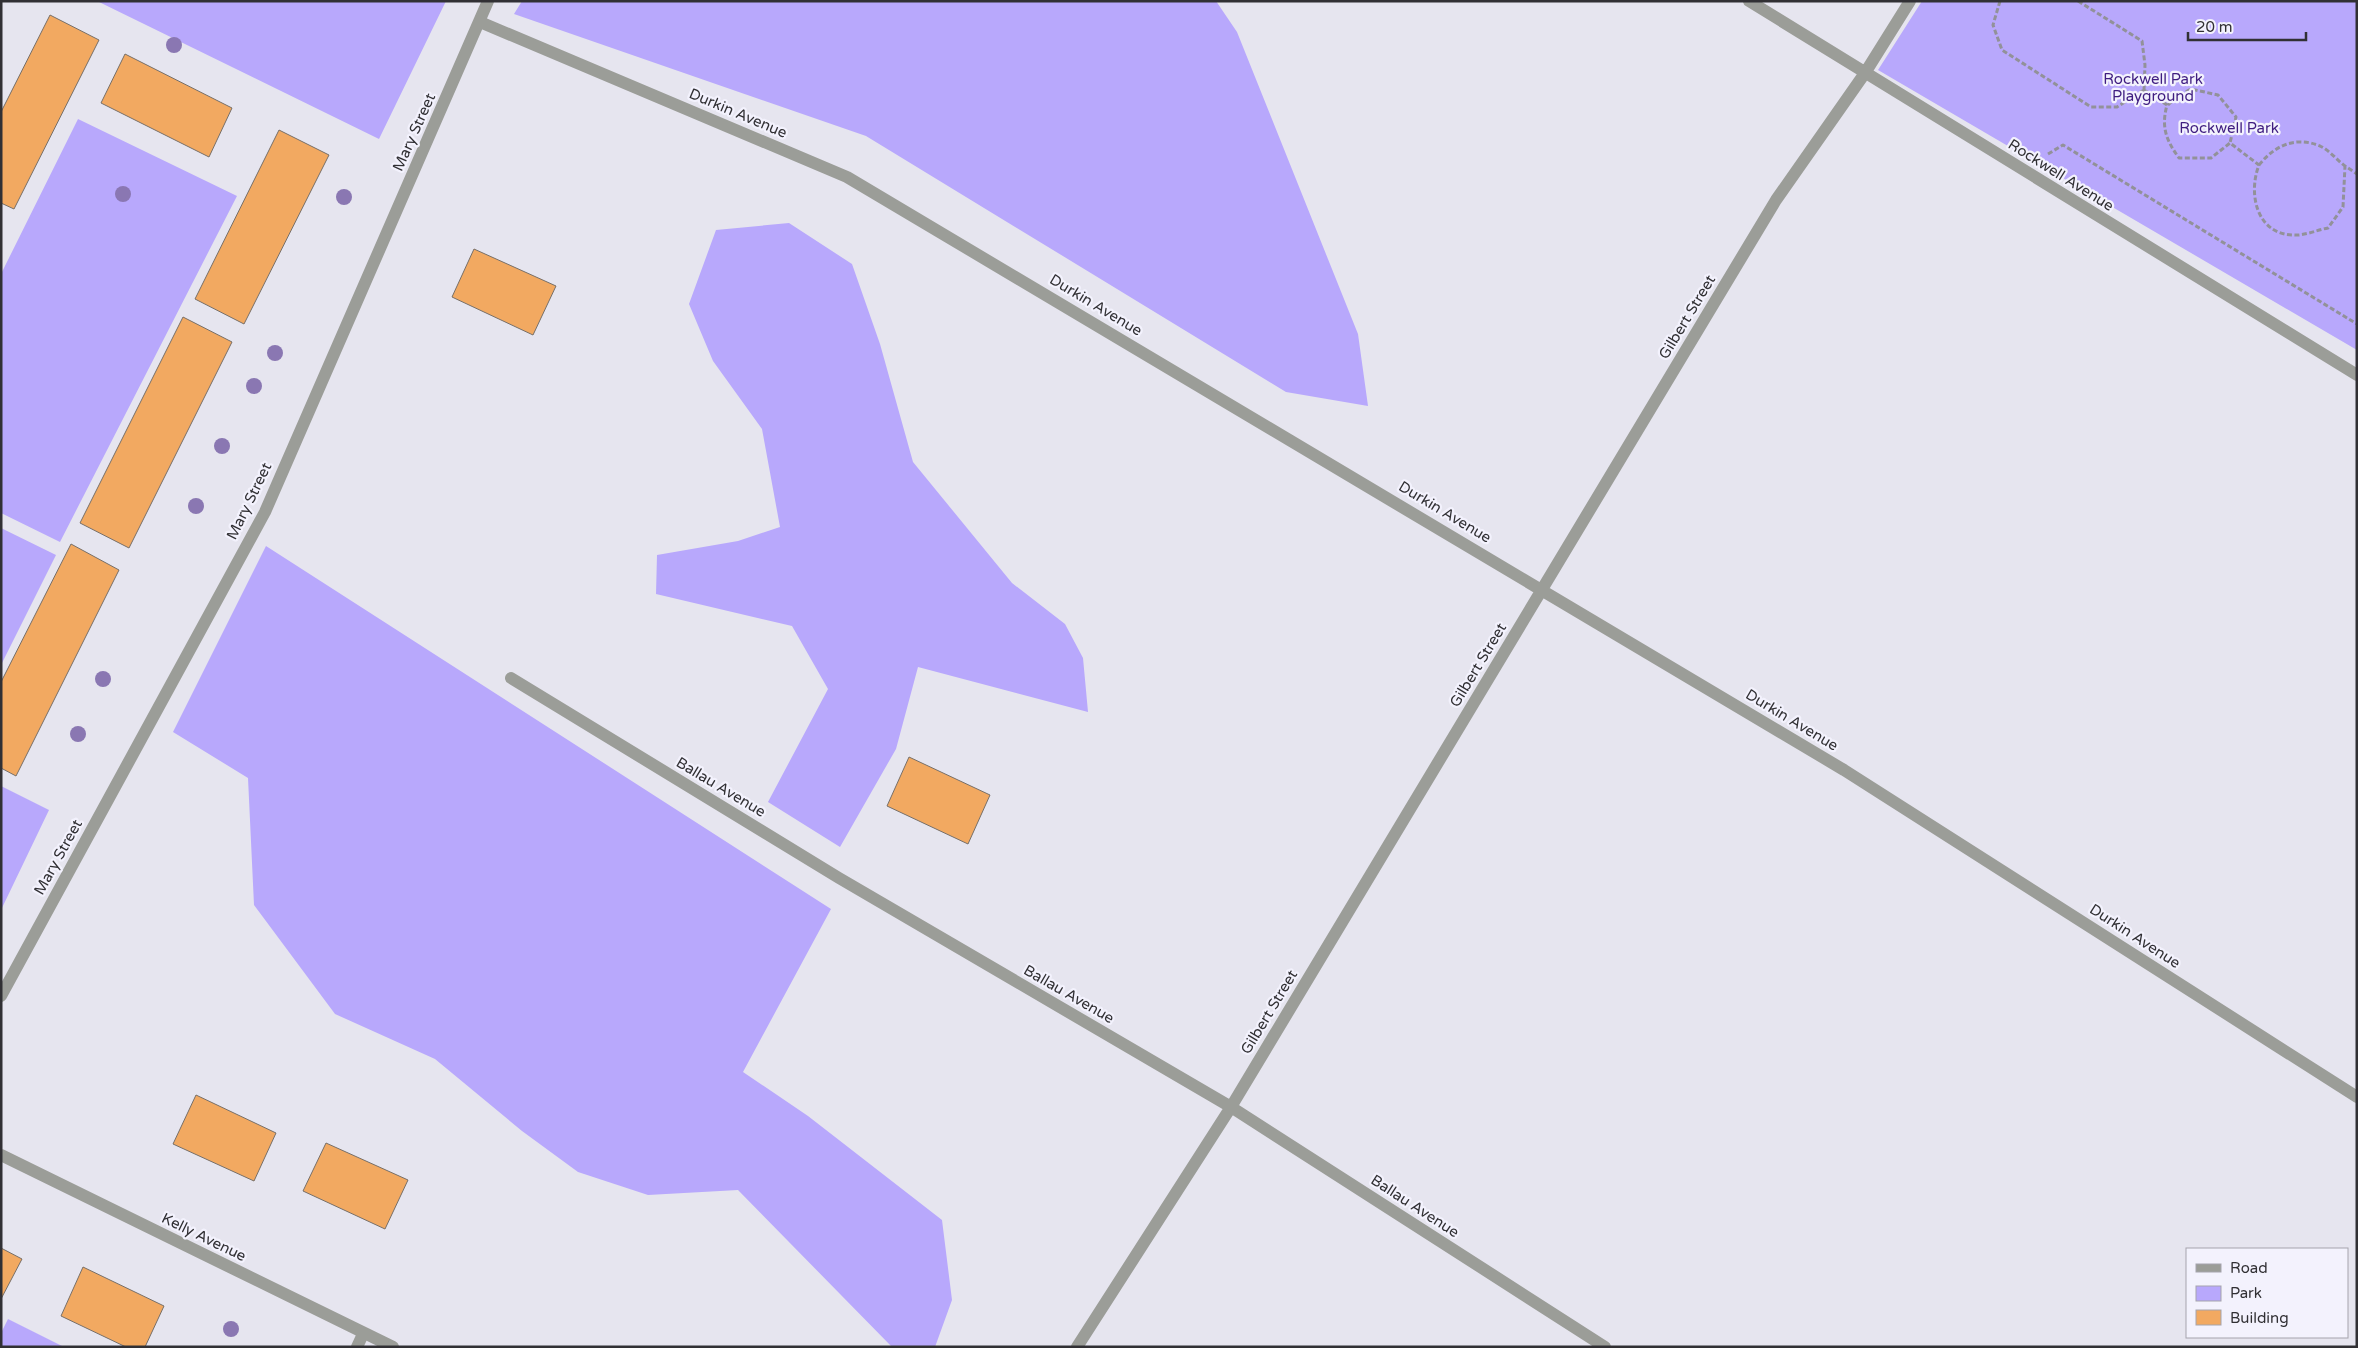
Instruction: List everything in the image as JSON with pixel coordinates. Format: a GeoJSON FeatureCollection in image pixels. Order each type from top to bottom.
{"type":"FeatureCollection","features":[{"type":"Feature","properties":{"kind":"street","name":"Mary Street"},"geometry":{"type":"LineString","coordinates":[[1,996],[265,512],[488,1]]}},
{"type":"Feature","properties":{"kind":"street","name":"Rockwell Avenue"},"geometry":{"type":"LineString","coordinates":[[1749,1],[2357,375]]}},
{"type":"Feature","properties":{"kind":"street","name":"Gilbert Street"},"geometry":{"type":"LineString","coordinates":[[1077,1347],[1231,1107],[1776,200],[1865,73],[1910,1]]}},
{"type":"Feature","properties":{"kind":"street","name":"Durkin Avenue"},"geometry":{"type":"LineString","coordinates":[[480,22],[847,177],[1543,589],[1844,770],[2357,1097]]}},
{"type":"Feature","properties":{"kind":"street","name":"Ballau Avenue"},"geometry":{"type":"LineString","coordinates":[[511,678],[839,878],[1231,1107],[1605,1347]]}},
{"type":"Feature","properties":{"kind":"street","name":"Kelly Avenue"},"geometry":{"type":"LineString","coordinates":[[1,1156],[392,1347]]}},
{"type":"Feature","properties":{"kind":"street"},"geometry":{"type":"LineString","coordinates":[[357,1347],[363,1334]]}},
{"type":"Feature","properties":{"kind":"path"},"geometry":{"type":"LineString","coordinates":[[2000,1],[1993,25],[2002,50],[2091,107],[2116,107],[2144,90]]}},
{"type":"Feature","properties":{"kind":"path"},"geometry":{"type":"LineString","coordinates":[[2078,1],[2142,41],[2145,65],[2144,90]]}},
{"type":"Feature","properties":{"kind":"path"},"geometry":{"type":"LineString","coordinates":[[2191,89],[2218,94],[2236,117],[2230,143],[2211,158],[2179,158],[2167,141],[2164,117],[2168,105],[2176,97],[2191,89]]}},
{"type":"Feature","properties":{"kind":"path"},"geometry":{"type":"LineString","coordinates":[[2144,90],[2168,105]]}},
{"type":"Feature","properties":{"kind":"path"},"geometry":{"type":"LineString","coordinates":[[2344,166],[2343,206],[2328,228],[2293,235],[2273,229],[2255,208],[2253,180],[2259,165],[2269,153],[2294,141],[2321,147],[2357,174]]}},
{"type":"Feature","properties":{"kind":"path"},"geometry":{"type":"LineString","coordinates":[[2230,143],[2259,165]]}},
{"type":"Feature","properties":{"kind":"path"},"geometry":{"type":"LineString","coordinates":[[2046,155],[2063,145],[2357,324]]}},
{"type":"Feature","properties":{"kind":"green space"},"geometry":{"type":"Polygon","coordinates":[[[97,1],[446,1],[379,139],[97,1]]]}},
{"type":"Feature","properties":{"kind":"green space"},"geometry":{"type":"Polygon","coordinates":[[[522,1],[1216,1],[1237,32],[1358,334],[1368,406],[1286,392],[866,136],[514,14],[522,1]]]}},
{"type":"Feature","properties":{"kind":"green space","name":"Rockwell Park Playground"},"geometry":{"type":"Polygon","coordinates":[[[1922,1],[2357,1],[2357,350],[1878,70],[1922,1]]]}},
{"type":"Feature","properties":{"kind":"green space"},"geometry":{"type":"Polygon","coordinates":[[[78,119],[237,196],[60,542],[1,513],[1,274],[78,119]]]}},
{"type":"Feature","properties":{"kind":"green space"},"geometry":{"type":"Polygon","coordinates":[[[789,223],[852,264],[880,344],[913,462],[1012,583],[1065,624],[1083,658],[1088,712],[918,667],[896,749],[840,847],[768,802],[828,689],[792,626],[656,594],[657,555],[738,541],[780,527],[762,429],[713,361],[689,304],[716,230],[789,223]]]}},
{"type":"Feature","properties":{"kind":"green space"},"geometry":{"type":"Polygon","coordinates":[[[1,528],[56,555],[1,665],[1,528]]]}},
{"type":"Feature","properties":{"kind":"green space"},"geometry":{"type":"Polygon","coordinates":[[[266,546],[831,909],[743,1072],[808,1116],[942,1220],[952,1300],[935,1347],[892,1347],[738,1190],[648,1195],[578,1172],[522,1131],[435,1059],[335,1014],[254,905],[248,778],[173,732],[266,546]]]}},
{"type":"Feature","properties":{"kind":"green space"},"geometry":{"type":"Polygon","coordinates":[[[1,786],[49,810],[1,910],[1,786]]]}},
{"type":"Feature","properties":{"kind":"green space"},"geometry":{"type":"Polygon","coordinates":[[[8,1319],[64,1347],[1,1347],[1,1333],[8,1319]]]}},
{"type":"Feature","properties":{"kind":"building"},"geometry":{"type":"Polygon","coordinates":[[[50,15],[99,40],[14,209],[1,203],[1,112],[50,15]]]}},
{"type":"Feature","properties":{"kind":"building"},"geometry":{"type":"Polygon","coordinates":[[[125,54],[232,108],[209,157],[101,103],[125,54]]]}},
{"type":"Feature","properties":{"kind":"building"},"geometry":{"type":"Polygon","coordinates":[[[279,130],[329,155],[244,324],[195,299],[279,130]]]}},
{"type":"Feature","properties":{"kind":"building"},"geometry":{"type":"Polygon","coordinates":[[[474,249],[556,286],[533,335],[452,297],[474,249]]]}},
{"type":"Feature","properties":{"kind":"building"},"geometry":{"type":"Polygon","coordinates":[[[183,317],[232,342],[129,548],[80,523],[183,317]]]}},
{"type":"Feature","properties":{"kind":"building"},"geometry":{"type":"Polygon","coordinates":[[[71,544],[119,570],[16,776],[1,768],[1,682],[71,544]]]}},
{"type":"Feature","properties":{"kind":"building"},"geometry":{"type":"Polygon","coordinates":[[[909,757],[990,795],[968,844],[887,806],[909,757]]]}},
{"type":"Feature","properties":{"kind":"building"},"geometry":{"type":"Polygon","coordinates":[[[196,1095],[276,1133],[254,1181],[173,1144],[196,1095]]]}},
{"type":"Feature","properties":{"kind":"building"},"geometry":{"type":"Polygon","coordinates":[[[326,1143],[408,1180],[385,1229],[303,1191],[326,1143]]]}},
{"type":"Feature","properties":{"kind":"building"},"geometry":{"type":"Polygon","coordinates":[[[1,1248],[22,1259],[1,1299],[1,1248]]]}},
{"type":"Feature","properties":{"kind":"building"},"geometry":{"type":"Polygon","coordinates":[[[83,1267],[164,1306],[145,1347],[126,1347],[61,1316],[83,1267]]]}},
{"type":"Feature","properties":{"kind":"park label","name":"Rockwell Park"},"geometry":{"type":"Point","coordinates":[2229,128]}}]}
